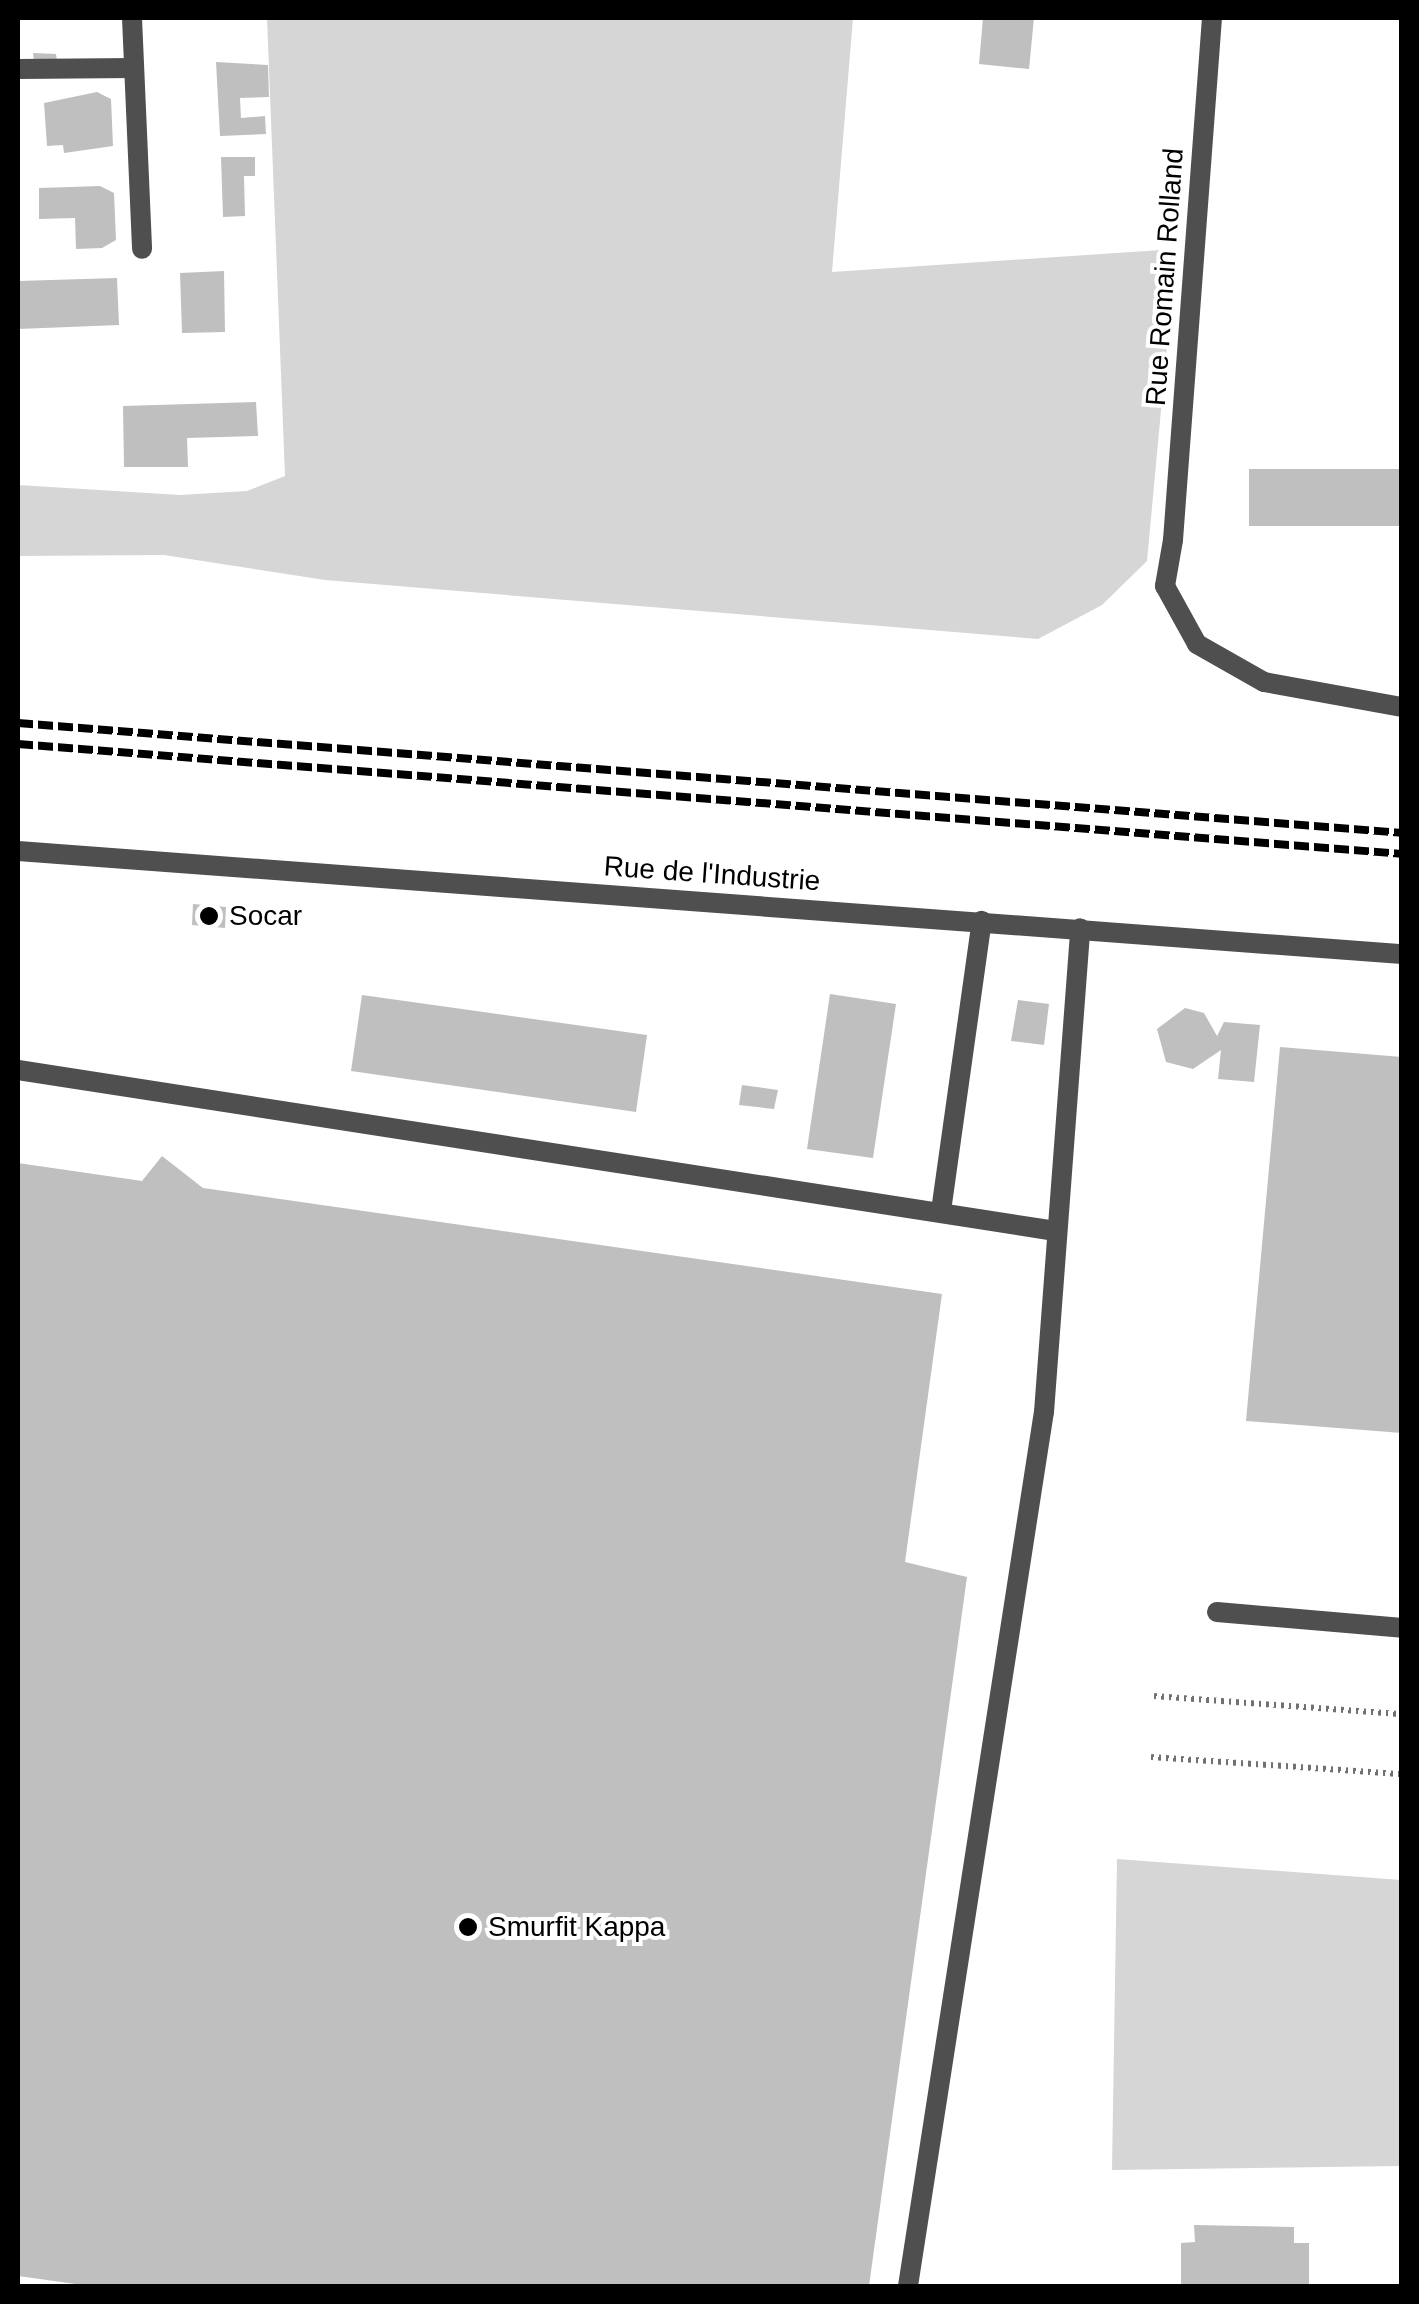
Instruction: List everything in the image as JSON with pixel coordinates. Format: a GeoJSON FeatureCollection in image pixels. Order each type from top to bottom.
{"type":"FeatureCollection","features":[{"type":"Feature","properties":{"kind":"street"},"geometry":{"type":"LineString","coordinates":[[132,18],[142,249]]}},
{"type":"Feature","properties":{"kind":"street","name":"Rue Romain Rolland"},"geometry":{"type":"LineString","coordinates":[[1212,18],[1172,540],[1165,586],[1197,644],[1264,682],[1402,706]]}},
{"type":"Feature","properties":{"kind":"street"},"geometry":{"type":"LineString","coordinates":[[18,69],[134,68]]}},
{"type":"Feature","properties":{"kind":"street","name":"Rue de l'Industrie"},"geometry":{"type":"LineString","coordinates":[[18,851],[1402,954]]}},
{"type":"Feature","properties":{"kind":"street"},"geometry":{"type":"LineString","coordinates":[[941,1211],[982,921]]}},
{"type":"Feature","properties":{"kind":"street"},"geometry":{"type":"LineString","coordinates":[[908,2286],[1044,1412],[1080,928]]}},
{"type":"Feature","properties":{"kind":"street"},"geometry":{"type":"LineString","coordinates":[[18,1070],[1056,1231]]}},
{"type":"Feature","properties":{"kind":"street"},"geometry":{"type":"LineString","coordinates":[[1218,1612],[1402,1628]]}},
{"type":"Feature","properties":{"kind":"path"},"geometry":{"type":"LineString","coordinates":[[1154,1696],[1402,1714]]}},
{"type":"Feature","properties":{"kind":"path"},"geometry":{"type":"LineString","coordinates":[[1151,1757],[1402,1774]]}},
{"type":"Feature","properties":{"kind":"shaded area"},"geometry":{"type":"Polygon","coordinates":[[[267,18],[853,18],[832,272],[1176,249],[1147,561],[1102,605],[1038,639],[325,580],[164,555],[18,556],[18,485],[180,495],[247,491],[285,476],[267,18]]]}},
{"type":"Feature","properties":{"kind":"shaded area"},"geometry":{"type":"Polygon","coordinates":[[[1117,1859],[1401,1880],[1401,2166],[1112,2170],[1117,1859]]]}},
{"type":"Feature","properties":{"kind":"building"},"geometry":{"type":"Polygon","coordinates":[[[983,18],[1034,18],[1029,69],[979,64],[983,18]]]}},
{"type":"Feature","properties":{"kind":"building"},"geometry":{"type":"Polygon","coordinates":[[[33,53],[56,54],[57,61],[34,62],[33,53]]]}},
{"type":"Feature","properties":{"kind":"building"},"geometry":{"type":"Polygon","coordinates":[[[216,62],[268,65],[269,97],[240,98],[241,118],[265,116],[266,134],[220,136],[216,62]]]}},
{"type":"Feature","properties":{"kind":"building"},"geometry":{"type":"Polygon","coordinates":[[[97,92],[111,99],[113,146],[64,153],[63,145],[47,146],[44,103],[97,92]]]}},
{"type":"Feature","properties":{"kind":"building"},"geometry":{"type":"Polygon","coordinates":[[[221,157],[255,157],[255,176],[244,176],[245,216],[223,217],[221,157]]]}},
{"type":"Feature","properties":{"kind":"building"},"geometry":{"type":"Polygon","coordinates":[[[100,186],[114,193],[116,240],[102,248],[76,249],[75,218],[39,219],[39,188],[100,186]]]}},
{"type":"Feature","properties":{"kind":"building"},"geometry":{"type":"Polygon","coordinates":[[[224,271],[225,332],[182,333],[180,273],[224,271]]]}},
{"type":"Feature","properties":{"kind":"building"},"geometry":{"type":"Polygon","coordinates":[[[117,278],[119,325],[18,329],[18,281],[117,278]]]}},
{"type":"Feature","properties":{"kind":"building"},"geometry":{"type":"Polygon","coordinates":[[[256,402],[258,436],[187,438],[188,467],[124,467],[123,406],[256,402]]]}},
{"type":"Feature","properties":{"kind":"building"},"geometry":{"type":"Polygon","coordinates":[[[1249,469],[1402,469],[1402,526],[1249,526],[1249,469]]]}},
{"type":"Feature","properties":{"kind":"building","name":"Socar"},"geometry":{"type":"Polygon","coordinates":[[[193,904],[226,907],[225,928],[192,925],[193,904]]]}},
{"type":"Feature","properties":{"kind":"building"},"geometry":{"type":"Polygon","coordinates":[[[830,994],[896,1004],[873,1158],[807,1149],[830,994]]]}},
{"type":"Feature","properties":{"kind":"building"},"geometry":{"type":"Polygon","coordinates":[[[362,995],[647,1035],[636,1112],[351,1071],[362,995]]]}},
{"type":"Feature","properties":{"kind":"building"},"geometry":{"type":"Polygon","coordinates":[[[1018,1000],[1049,1004],[1044,1045],[1011,1041],[1018,1000]]]}},
{"type":"Feature","properties":{"kind":"building"},"geometry":{"type":"Polygon","coordinates":[[[1185,1008],[1204,1013],[1217,1036],[1224,1022],[1260,1025],[1254,1082],[1218,1079],[1221,1050],[1193,1069],[1166,1062],[1157,1029],[1185,1008]]]}},
{"type":"Feature","properties":{"kind":"building"},"geometry":{"type":"Polygon","coordinates":[[[1280,1047],[1402,1057],[1402,1433],[1246,1421],[1280,1047]]]}},
{"type":"Feature","properties":{"kind":"building"},"geometry":{"type":"Polygon","coordinates":[[[742,1085],[778,1090],[774,1109],[739,1105],[742,1085]]]}},
{"type":"Feature","properties":{"kind":"building","name":"Smurfit Kappa"},"geometry":{"type":"Polygon","coordinates":[[[162,1156],[203,1188],[942,1294],[905,1562],[967,1577],[869,2286],[90,2286],[18,2276],[18,1163],[142,1181],[162,1156]]]}},
{"type":"Feature","properties":{"kind":"building"},"geometry":{"type":"Polygon","coordinates":[[[1194,2225],[1294,2227],[1294,2243],[1309,2243],[1309,2286],[1181,2286],[1181,2243],[1195,2242],[1194,2225]]]}},
{"type":"Feature","properties":{"kind":"railway"},"geometry":{"type":"LineString","coordinates":[[18,723],[1402,833]]}},
{"type":"Feature","properties":{"kind":"railway"},"geometry":{"type":"LineString","coordinates":[[18,744],[1402,854]]}},
{"type":"Feature","properties":{"kind":"place","name":"Socar"},"geometry":{"type":"Point","coordinates":[209,916]}},
{"type":"Feature","properties":{"kind":"place","name":"Smurfit Kappa"},"geometry":{"type":"Point","coordinates":[468,1927]}}]}
